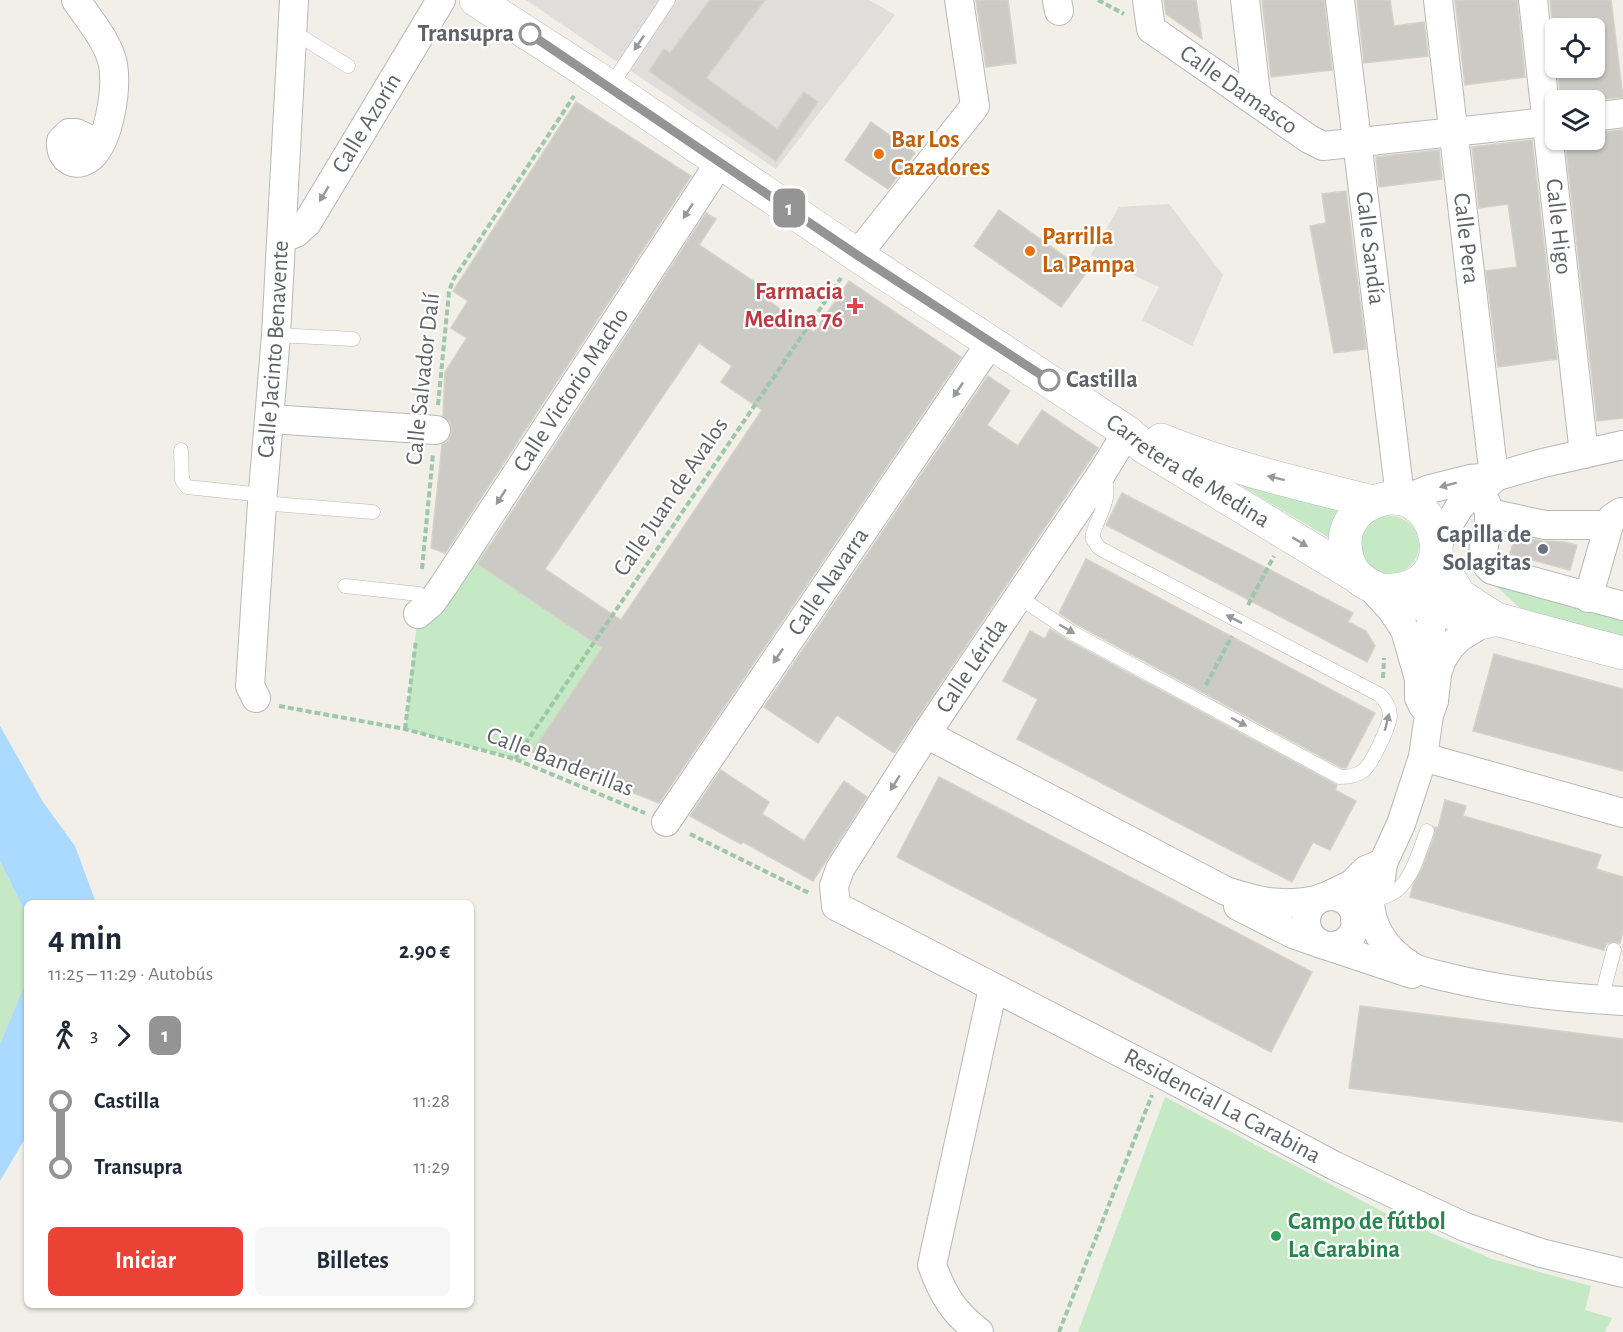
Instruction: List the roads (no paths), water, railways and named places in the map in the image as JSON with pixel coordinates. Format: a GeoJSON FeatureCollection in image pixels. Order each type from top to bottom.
{"type":"FeatureCollection","features":[{"type":"Feature","properties":{"kind":"main road","name":"Carretera de Medina"},"geometry":{"type":"LineString","coordinates":[[476,0],[599,80],[857,255],[1127,432],[1143,447],[1371,585],[1431,607],[1491,621]]}},
{"type":"Feature","properties":{"kind":"main road"},"geometry":{"type":"LineString","coordinates":[[1127,432],[1150,436],[1246,471],[1391,500],[1419,508],[1431,521],[1436,532],[1435,556],[1425,576],[1405,589],[1394,591],[1371,585],[1353,571],[1347,560],[1345,537],[1348,525],[1363,507],[1391,500]]}},
{"type":"Feature","properties":{"kind":"main road"},"geometry":{"type":"LineString","coordinates":[[1435,556],[1459,595],[1491,621],[1623,653]]}},
{"type":"Feature","properties":{"kind":"street"},"geometry":{"type":"LineString","coordinates":[[76,0],[107,47],[112,64],[114,81],[112,108],[106,130],[99,144]]}},
{"type":"Feature","properties":{"kind":"street","name":"Calle Jacinto Benavente"},"geometry":{"type":"LineString","coordinates":[[256,698],[250,686],[262,499],[276,335],[294,0]]}},
{"type":"Feature","properties":{"kind":"street","name":"Calle Azorín"},"geometry":{"type":"LineString","coordinates":[[282,238],[296,233],[307,223],[441,0]]}},
{"type":"Feature","properties":{"kind":"street"},"geometry":{"type":"LineString","coordinates":[[857,255],[975,106],[959,0]]}},
{"type":"Feature","properties":{"kind":"street","name":"Calle Damasco"},"geometry":{"type":"LineString","coordinates":[[1148,0],[1151,29],[1309,139],[1323,146],[1545,123]]}},
{"type":"Feature","properties":{"kind":"street"},"geometry":{"type":"LineString","coordinates":[[1245,0],[1257,102]]}},
{"type":"Feature","properties":{"kind":"street","name":"Calle Sandía"},"geometry":{"type":"LineString","coordinates":[[1340,0],[1398,480],[1391,500]]}},
{"type":"Feature","properties":{"kind":"street","name":"Calle Pera"},"geometry":{"type":"LineString","coordinates":[[1438,0],[1454,133],[1488,494],[1489,525],[1482,557],[1492,570],[1588,598]]}},
{"type":"Feature","properties":{"kind":"street","name":"Calle Higo"},"geometry":{"type":"LineString","coordinates":[[1533,0],[1546,90]]}},
{"type":"Feature","properties":{"kind":"street"},"geometry":{"type":"LineString","coordinates":[[1605,115],[1623,113]]}},
{"type":"Feature","properties":{"kind":"street","name":"Calle Higo"},"geometry":{"type":"LineString","coordinates":[[1554,150],[1584,454]]}},
{"type":"Feature","properties":{"kind":"street","name":"Calle Victorio Macho"},"geometry":{"type":"LineString","coordinates":[[418,604],[432,602],[444,585],[720,162]]}},
{"type":"Feature","properties":{"kind":"street","name":"Calle Navarra"},"geometry":{"type":"LineString","coordinates":[[666,822],[991,342]]}},
{"type":"Feature","properties":{"kind":"street"},"geometry":{"type":"LineString","coordinates":[[270,419],[436,430]]}},
{"type":"Feature","properties":{"kind":"street","name":"Calle Lérida"},"geometry":{"type":"LineString","coordinates":[[836,906],[834,886],[840,869],[926,734],[1102,473],[1127,432]]}},
{"type":"Feature","properties":{"kind":"street"},"geometry":{"type":"LineString","coordinates":[[1437,674],[1432,657],[1431,607],[1435,556],[1460,506],[1469,498],[1488,494],[1584,454],[1623,445]]}},
{"type":"Feature","properties":{"kind":"street"},"geometry":{"type":"LineString","coordinates":[[1391,500],[1470,479],[1488,494],[1545,525],[1616,518],[1588,598],[1623,606]]}},
{"type":"Feature","properties":{"kind":"street"},"geometry":{"type":"LineString","coordinates":[[1371,585],[1406,630],[1419,679],[1419,699],[1429,715]]}},
{"type":"Feature","properties":{"kind":"street"},"geometry":{"type":"LineString","coordinates":[[1383,863],[1366,870],[1352,884],[1311,906],[1306,922],[1308,931],[1323,944],[1336,945],[1350,936],[1381,878],[1383,863],[1401,824],[1423,758],[1429,715],[1442,659],[1460,637],[1491,621]]}},
{"type":"Feature","properties":{"kind":"street"},"geometry":{"type":"LineString","coordinates":[[926,734],[1226,891],[1265,903],[1292,905],[1334,896],[1342,899],[1354,912],[1363,910],[1370,914],[1374,927],[1382,939],[1394,954],[1413,968],[1478,985],[1612,1001]]}},
{"type":"Feature","properties":{"kind":"street"},"geometry":{"type":"LineString","coordinates":[[1423,758],[1623,813]]}},
{"type":"Feature","properties":{"kind":"street"},"geometry":{"type":"LineString","coordinates":[[1226,891],[1232,902],[1293,934],[1412,974],[1432,973]]}},
{"type":"Feature","properties":{"kind":"street","name":"Residencial La Carabina"},"geometry":{"type":"LineString","coordinates":[[836,906],[1161,1073],[1335,1166],[1465,1227],[1541,1253],[1623,1273]]}},
{"type":"Feature","properties":{"kind":"street"},"geometry":{"type":"LineString","coordinates":[[979,1332],[962,1319],[943,1294],[932,1265],[993,987]]}},
{"type":"Feature","properties":{"kind":"lane"},"geometry":{"type":"LineString","coordinates":[[599,80],[668,0]]}},
{"type":"Feature","properties":{"kind":"lane"},"geometry":{"type":"LineString","coordinates":[[292,38],[305,39],[348,66]]}},
{"type":"Feature","properties":{"kind":"lane"},"geometry":{"type":"LineString","coordinates":[[276,335],[353,339]]}},
{"type":"Feature","properties":{"kind":"lane"},"geometry":{"type":"LineString","coordinates":[[181,450],[182,480],[187,487],[262,499],[373,512]]}},
{"type":"Feature","properties":{"kind":"lane"},"geometry":{"type":"LineString","coordinates":[[1019,597],[1071,632],[1340,777],[1356,776],[1368,766],[1390,716],[1389,708],[1380,695],[1099,548],[1093,539],[1093,534],[1106,502],[1106,482],[1102,473]]}},
{"type":"Feature","properties":{"kind":"lane"},"geometry":{"type":"LineString","coordinates":[[345,586],[418,604]]}},
{"type":"Feature","properties":{"kind":"lane"},"geometry":{"type":"LineString","coordinates":[[1363,910],[1398,891],[1408,879],[1427,831]]}},
{"type":"Feature","properties":{"kind":"lane"},"geometry":{"type":"LineString","coordinates":[[1612,1001],[1614,950]]}},
{"type":"Feature","properties":{"kind":"water"},"geometry":{"type":"Polygon","coordinates":[[[0,726],[43,802],[75,846],[95,900],[24,900],[24,910],[0,861],[0,726]]]}},
{"type":"Feature","properties":{"kind":"water"},"geometry":{"type":"Polygon","coordinates":[[[24,987],[24,1140],[0,1181],[0,1044],[24,987]]]}},
{"type":"Feature","properties":{"kind":"place","name":"Transupra"},"geometry":{"type":"Point","coordinates":[530,34]}},
{"type":"Feature","properties":{"kind":"place","name":"Bar Los Cazadores"},"geometry":{"type":"Point","coordinates":[879,154]}},
{"type":"Feature","properties":{"kind":"place","name":"Parrilla La Pampa"},"geometry":{"type":"Point","coordinates":[1030,251]}},
{"type":"Feature","properties":{"kind":"place","name":"Farmacia Medina 76"},"geometry":{"type":"Point","coordinates":[855,306]}},
{"type":"Feature","properties":{"kind":"place","name":"Castilla"},"geometry":{"type":"Point","coordinates":[1049,380]}},
{"type":"Feature","properties":{"kind":"place","name":"Capilla de Solagitas"},"geometry":{"type":"Point","coordinates":[1543,549]}},
{"type":"Feature","properties":{"kind":"place","name":"Campo de fútbol La Carabina"},"geometry":{"type":"Point","coordinates":[1276,1236]}}]}
